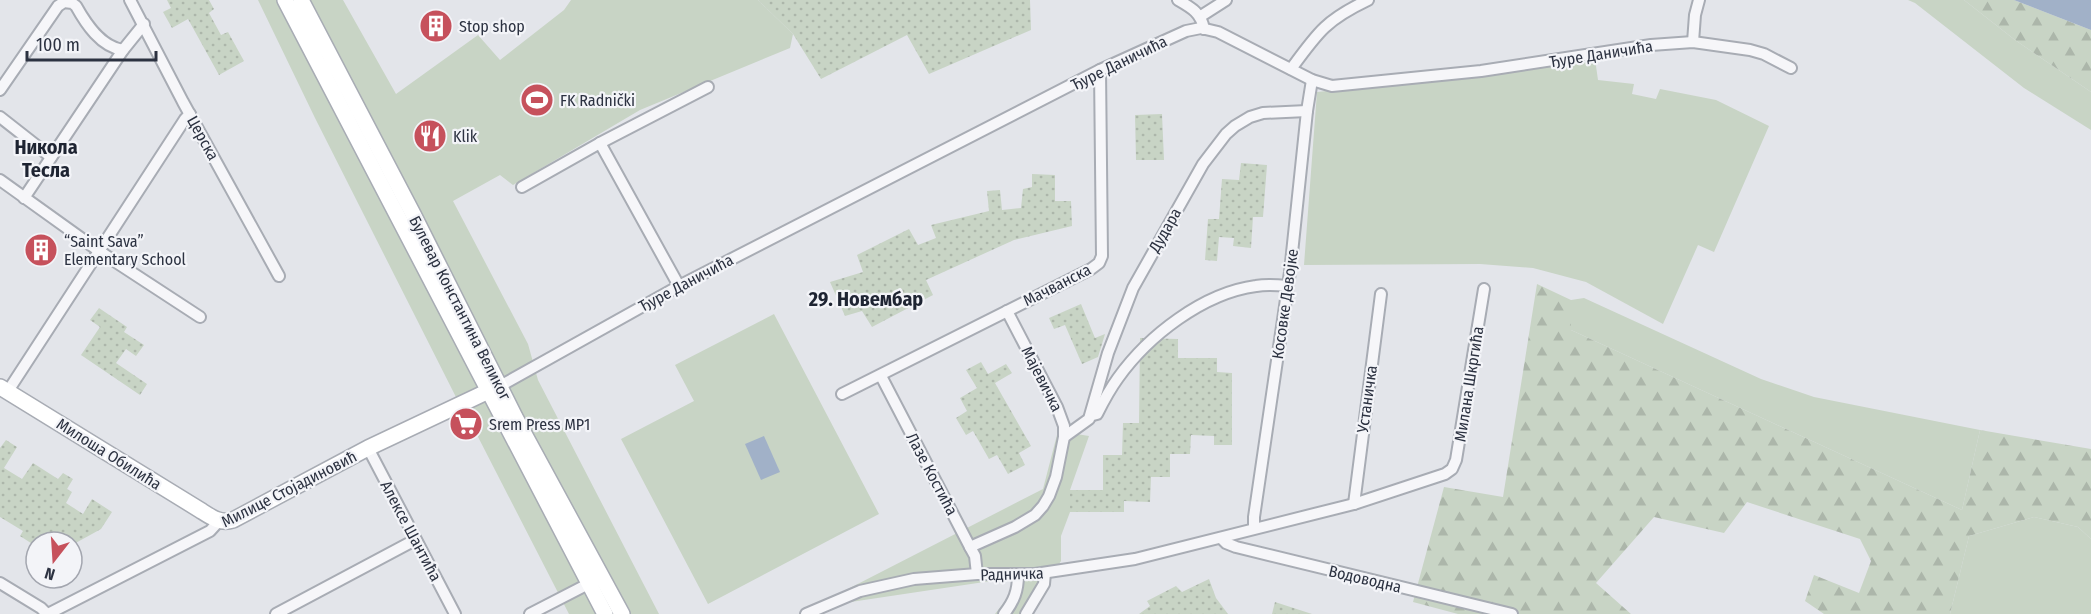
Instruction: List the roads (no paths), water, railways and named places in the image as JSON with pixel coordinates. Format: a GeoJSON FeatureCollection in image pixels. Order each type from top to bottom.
{"type":"FeatureCollection","features":[{"type":"Feature","properties":{"kind":"main road","name":"Булевар Константина Великог"},"geometry":{"type":"LineString","coordinates":[[285,0],[596,579],[622,614]]}},
{"type":"Feature","properties":{"kind":"main road","name":"Булевар Константина Великог"},"geometry":{"type":"LineString","coordinates":[[301,0],[413,213],[494,388]]}},
{"type":"Feature","properties":{"kind":"main road","name":"Милице Стојадиновић"},"geometry":{"type":"LineString","coordinates":[[219,521],[233,520],[368,448],[494,388]]}},
{"type":"Feature","properties":{"kind":"main road","name":"Милоша Обилића"},"geometry":{"type":"LineString","coordinates":[[4,389],[219,521]]}},
{"type":"Feature","properties":{"kind":"main road","name":"Булевар Константина Великог"},"geometry":{"type":"LineString","coordinates":[[596,579],[605,614]]}},
{"type":"Feature","properties":{"kind":"street","name":"Церска"},"geometry":{"type":"LineString","coordinates":[[130,0],[279,276]]}},
{"type":"Feature","properties":{"kind":"street"},"geometry":{"type":"LineString","coordinates":[[1178,0],[1201,16],[1204,29]]}},
{"type":"Feature","properties":{"kind":"street"},"geometry":{"type":"LineString","coordinates":[[1201,16],[1226,0]]}},
{"type":"Feature","properties":{"kind":"street"},"geometry":{"type":"LineString","coordinates":[[1291,69],[1324,27],[1341,14],[1368,0]]}},
{"type":"Feature","properties":{"kind":"street"},"geometry":{"type":"LineString","coordinates":[[1693,42],[1695,15],[1699,0]]}},
{"type":"Feature","properties":{"kind":"street"},"geometry":{"type":"LineString","coordinates":[[0,90],[58,6],[64,2],[74,4],[99,39],[116,49],[123,50]]}},
{"type":"Feature","properties":{"kind":"street"},"geometry":{"type":"LineString","coordinates":[[24,198],[123,50],[144,24]]}},
{"type":"Feature","properties":{"kind":"street","name":"Ђуре Даничића"},"geometry":{"type":"LineString","coordinates":[[494,388],[679,286],[1100,70],[1186,31],[1204,29],[1229,36],[1312,80],[1332,86],[1481,71],[1651,45],[1693,42],[1750,50],[1764,54],[1791,68]]}},
{"type":"Feature","properties":{"kind":"street","name":"Мачванска"},"geometry":{"type":"LineString","coordinates":[[842,394],[1092,269],[1101,260],[1100,70]]}},
{"type":"Feature","properties":{"kind":"street","name":"Косовке Девојке"},"geometry":{"type":"LineString","coordinates":[[1254,528],[1288,286],[1312,80]]}},
{"type":"Feature","properties":{"kind":"street"},"geometry":{"type":"LineString","coordinates":[[522,188],[600,143],[708,87]]}},
{"type":"Feature","properties":{"kind":"street","name":"Дудара"},"geometry":{"type":"LineString","coordinates":[[1091,416],[1108,353],[1133,288],[1203,164],[1226,134],[1250,117],[1263,113],[1307,111]]}},
{"type":"Feature","properties":{"kind":"street"},"geometry":{"type":"LineString","coordinates":[[4,389],[190,114]]}},
{"type":"Feature","properties":{"kind":"street"},"geometry":{"type":"LineString","coordinates":[[0,117],[51,157]]}},
{"type":"Feature","properties":{"kind":"street"},"geometry":{"type":"LineString","coordinates":[[600,143],[679,286]]}},
{"type":"Feature","properties":{"kind":"street"},"geometry":{"type":"LineString","coordinates":[[0,180],[99,251],[200,317]]}},
{"type":"Feature","properties":{"kind":"street"},"geometry":{"type":"LineString","coordinates":[[1064,437],[1097,414],[1119,377],[1144,347],[1180,318],[1202,305],[1244,288],[1269,285],[1288,286]]}},
{"type":"Feature","properties":{"kind":"street","name":"Милана Шкргића"},"geometry":{"type":"LineString","coordinates":[[1354,504],[1452,470],[1456,460],[1484,289]]}},
{"type":"Feature","properties":{"kind":"street","name":"Устаничка"},"geometry":{"type":"LineString","coordinates":[[1354,504],[1382,294]]}},
{"type":"Feature","properties":{"kind":"street","name":"Мајевичка"},"geometry":{"type":"LineString","coordinates":[[970,547],[1015,527],[1035,515],[1043,506],[1056,477],[1064,437],[1064,426],[1057,406],[1007,311]]}},
{"type":"Feature","properties":{"kind":"street","name":"Лазе Костића"},"geometry":{"type":"LineString","coordinates":[[881,376],[975,556],[978,574]]}},
{"type":"Feature","properties":{"kind":"street","name":"Алексе Шантића"},"geometry":{"type":"LineString","coordinates":[[368,448],[455,614]]}},
{"type":"Feature","properties":{"kind":"street"},"geometry":{"type":"LineString","coordinates":[[1221,538],[1354,504]]}},
{"type":"Feature","properties":{"kind":"street","name":"Милице Стојадиновић"},"geometry":{"type":"LineString","coordinates":[[48,614],[210,531],[219,521]]}},
{"type":"Feature","properties":{"kind":"street","name":"Радничка"},"geometry":{"type":"LineString","coordinates":[[806,614],[860,591],[914,579],[978,574],[1045,573],[1135,559],[1221,538]]}},
{"type":"Feature","properties":{"kind":"street","name":"Водоводна"},"geometry":{"type":"LineString","coordinates":[[1221,538],[1236,547],[1512,614]]}},
{"type":"Feature","properties":{"kind":"street"},"geometry":{"type":"LineString","coordinates":[[276,614],[416,540]]}},
{"type":"Feature","properties":{"kind":"street"},"geometry":{"type":"LineString","coordinates":[[1026,614],[1044,584],[1045,573]]}},
{"type":"Feature","properties":{"kind":"street"},"geometry":{"type":"LineString","coordinates":[[1004,614],[1016,595],[1018,575]]}},
{"type":"Feature","properties":{"kind":"street"},"geometry":{"type":"LineString","coordinates":[[530,614],[596,579]]}},
{"type":"Feature","properties":{"kind":"street"},"geometry":{"type":"LineString","coordinates":[[0,583],[48,614]]}},
{"type":"Feature","properties":{"kind":"water"},"geometry":{"type":"Polygon","coordinates":[[[2014,0],[2091,0],[2091,30],[2014,0]]]}},
{"type":"Feature","properties":{"kind":"water"},"geometry":{"type":"Polygon","coordinates":[[[764,436],[780,472],[761,480],[745,444],[764,436]]]}},
{"type":"Feature","properties":{"kind":"place","name":"Stop shop"},"geometry":{"type":"Point","coordinates":[436,26]}},
{"type":"Feature","properties":{"kind":"place","name":"FK Radnički"},"geometry":{"type":"Point","coordinates":[537,100]}},
{"type":"Feature","properties":{"kind":"place","name":"Klik"},"geometry":{"type":"Point","coordinates":[430,136]}},
{"type":"Feature","properties":{"kind":"place","name":"“Saint Sava” Elementary School"},"geometry":{"type":"Point","coordinates":[41,250]}},
{"type":"Feature","properties":{"kind":"place","name":"Srem Press MP1"},"geometry":{"type":"Point","coordinates":[466,424]}},
{"type":"Feature","properties":{"kind":"district","name":"Никола Тесла"},"geometry":{"type":"Point","coordinates":[46,158]}},
{"type":"Feature","properties":{"kind":"district","name":"29. Новембар"},"geometry":{"type":"Point","coordinates":[866,299]}}]}
